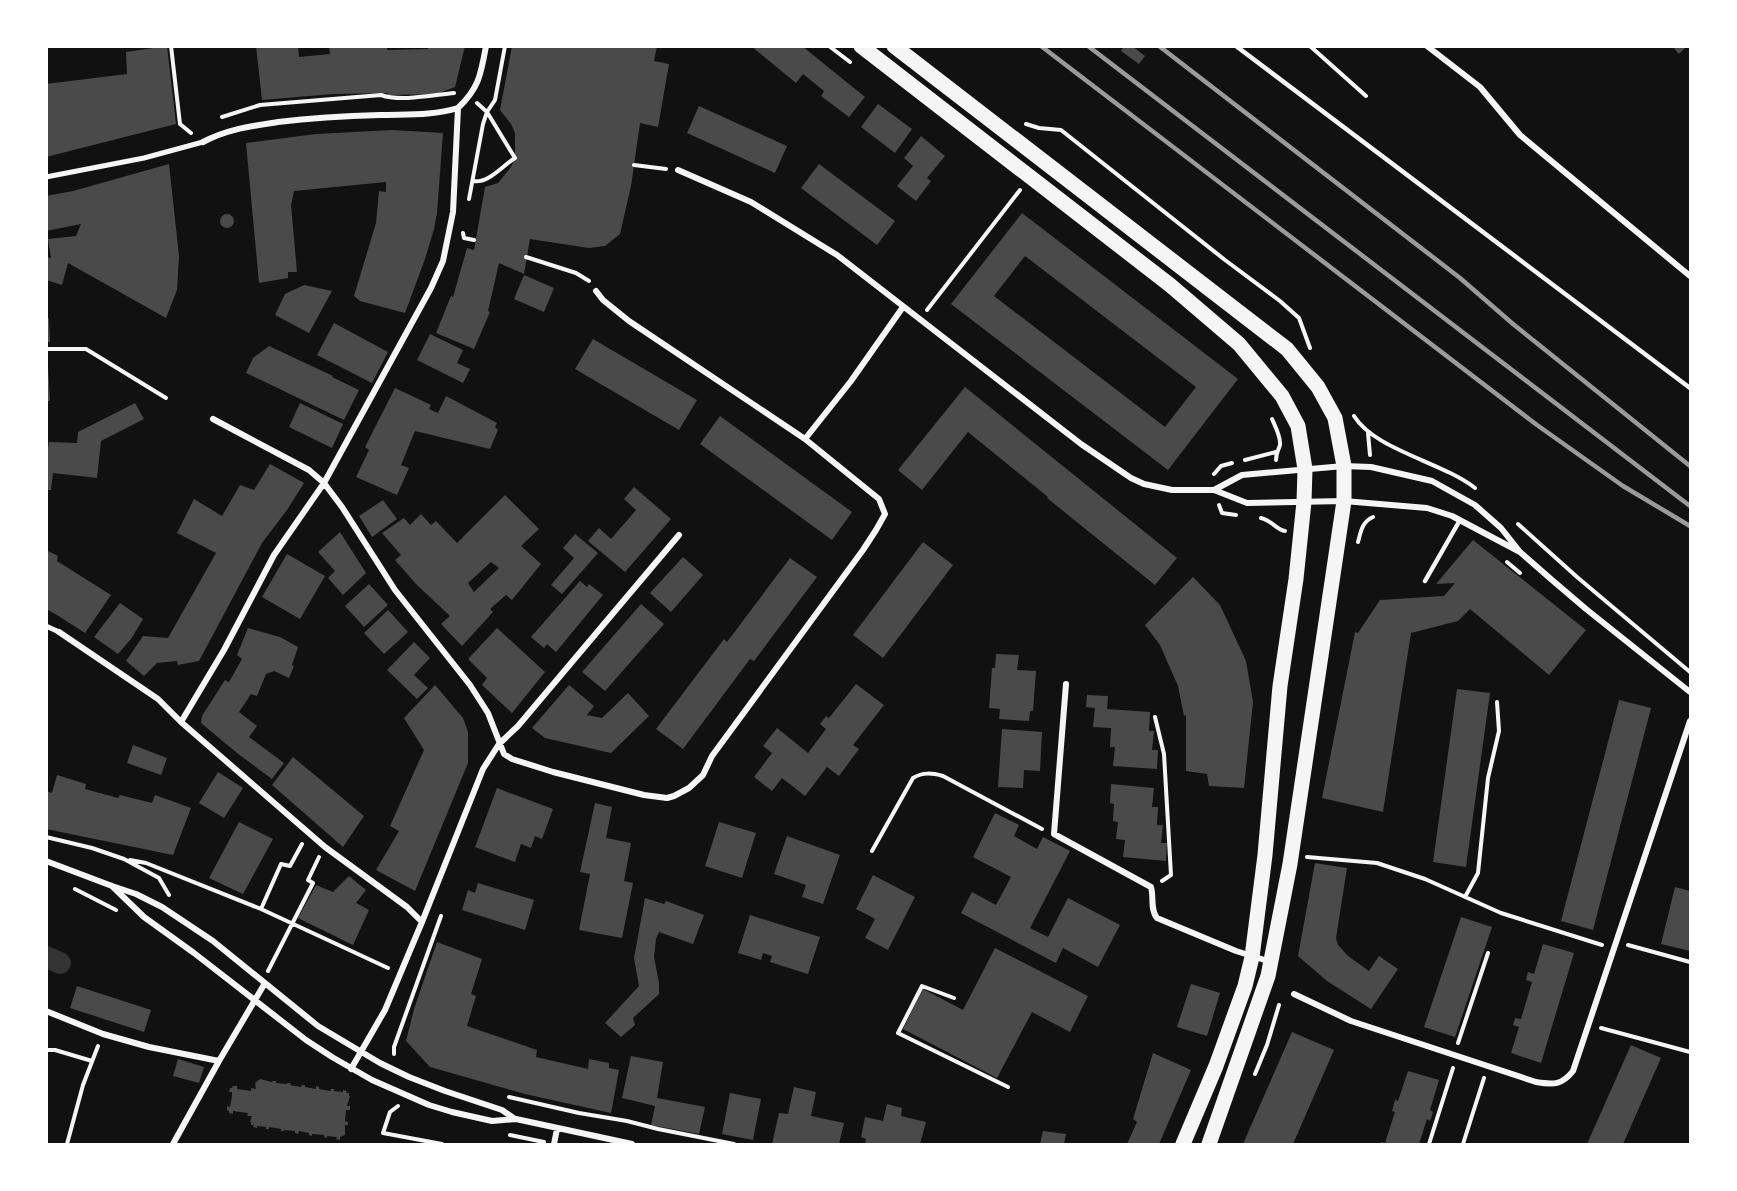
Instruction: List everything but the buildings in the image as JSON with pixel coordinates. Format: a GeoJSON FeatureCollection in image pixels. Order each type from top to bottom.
{"type":"FeatureCollection","features":[{"type":"Feature","properties":{"kind":"main road"},"geometry":{"type":"LineString","coordinates":[[861,46],[1170,285],[1239,344],[1282,396],[1299,432],[1305,469],[1304,502],[1296,579],[1280,686],[1265,855],[1252,957],[1245,986],[1220,1056],[1183,1144]]}},
{"type":"Feature","properties":{"kind":"main road"},"geometry":{"type":"LineString","coordinates":[[894,46],[1287,349],[1318,387],[1335,418],[1344,466],[1344,501],[1290,864],[1268,976],[1209,1144]]}},
{"type":"Feature","properties":{"kind":"street"},"geometry":{"type":"LineString","coordinates":[[46,177],[144,158],[203,142],[234,129],[334,116],[431,114],[458,108],[470,97],[480,76],[486,46]]}},
{"type":"Feature","properties":{"kind":"street"},"geometry":{"type":"LineString","coordinates":[[1426,46],[1480,87],[1520,135],[1690,276]]}},
{"type":"Feature","properties":{"kind":"street"},"geometry":{"type":"LineString","coordinates":[[181,722],[224,650],[274,555],[324,483],[431,288],[445,255],[453,212],[458,108]]}},
{"type":"Feature","properties":{"kind":"street"},"geometry":{"type":"LineString","coordinates":[[678,170],[751,202],[837,255],[1081,444],[1131,478],[1156,488],[1214,490],[1246,503],[1344,501],[1426,508],[1460,520],[1520,552]]}},
{"type":"Feature","properties":{"kind":"street"},"geometry":{"type":"LineString","coordinates":[[213,419],[309,470],[324,483],[342,507],[394,590],[470,685],[488,713],[504,754],[512,759],[553,772],[644,795],[667,798],[675,796],[689,788],[703,775],[712,756],[876,531],[885,514],[879,499],[805,439],[629,321],[603,300],[596,291]]}},
{"type":"Feature","properties":{"kind":"street"},"geometry":{"type":"LineString","coordinates":[[805,439],[851,381],[903,307]]}},
{"type":"Feature","properties":{"kind":"street"},"geometry":{"type":"LineString","coordinates":[[1214,490],[1242,475],[1344,466],[1371,467],[1432,481],[1475,506],[1501,528],[1520,552],[1586,609],[1690,692]]}},
{"type":"Feature","properties":{"kind":"street"},"geometry":{"type":"LineString","coordinates":[[351,1069],[385,1010],[483,769],[499,744],[518,726],[679,535]]}},
{"type":"Feature","properties":{"kind":"street"},"geometry":{"type":"LineString","coordinates":[[46,626],[59,632],[158,699],[181,722],[308,833],[407,907],[422,922]]}},
{"type":"Feature","properties":{"kind":"street"},"geometry":{"type":"LineString","coordinates":[[1066,684],[1054,834],[1151,887],[1154,914],[1157,918],[1252,957],[1270,962]]}},
{"type":"Feature","properties":{"kind":"street"},"geometry":{"type":"LineString","coordinates":[[1294,994],[1351,1020],[1488,1066],[1547,1084],[1556,1084],[1566,1080],[1573,1071],[1690,721]]}},
{"type":"Feature","properties":{"kind":"street"},"geometry":{"type":"LineString","coordinates":[[46,861],[136,894],[162,907],[213,941],[318,1026],[361,1052],[409,1077],[502,1110],[516,1119]]}},
{"type":"Feature","properties":{"kind":"street"},"geometry":{"type":"LineString","coordinates":[[112,886],[144,917],[306,1040],[372,1080],[429,1105],[478,1118],[516,1119],[632,1144]]}},
{"type":"Feature","properties":{"kind":"street"},"geometry":{"type":"LineString","coordinates":[[173,1144],[265,983]]}},
{"type":"Feature","properties":{"kind":"street"},"geometry":{"type":"LineString","coordinates":[[46,1011],[103,1034],[149,1047],[219,1061]]}},
{"type":"Feature","properties":{"kind":"street"},"geometry":{"type":"LineString","coordinates":[[554,1144],[557,1128]]}},
{"type":"Feature","properties":{"kind":"lane"},"geometry":{"type":"LineString","coordinates":[[1236,46],[1690,388]]}},
{"type":"Feature","properties":{"kind":"lane"},"geometry":{"type":"LineString","coordinates":[[1425,580],[1460,520]]}},
{"type":"Feature","properties":{"kind":"path"},"geometry":{"type":"LineString","coordinates":[[171,46],[180,124],[203,142]]}},
{"type":"Feature","properties":{"kind":"path"},"geometry":{"type":"LineString","coordinates":[[468,203],[487,112],[495,100],[505,46]]}},
{"type":"Feature","properties":{"kind":"path"},"geometry":{"type":"LineString","coordinates":[[1310,46],[1366,96]]}},
{"type":"Feature","properties":{"kind":"path"},"geometry":{"type":"LineString","coordinates":[[472,181],[480,183],[515,158],[487,112]]}},
{"type":"Feature","properties":{"kind":"path"},"geometry":{"type":"LineString","coordinates":[[1039,128],[1061,130],[1280,301],[1299,318],[1311,350]]}},
{"type":"Feature","properties":{"kind":"path"},"geometry":{"type":"LineString","coordinates":[[634,165],[678,170]]}},
{"type":"Feature","properties":{"kind":"path"},"geometry":{"type":"LineString","coordinates":[[919,320],[1020,190]]}},
{"type":"Feature","properties":{"kind":"path"},"geometry":{"type":"LineString","coordinates":[[526,257],[576,273],[590,282],[596,291]]}},
{"type":"Feature","properties":{"kind":"path"},"geometry":{"type":"LineString","coordinates":[[46,349],[86,349],[166,398]]}},
{"type":"Feature","properties":{"kind":"path"},"geometry":{"type":"LineString","coordinates":[[1351,411],[1368,432]]}},
{"type":"Feature","properties":{"kind":"path"},"geometry":{"type":"LineString","coordinates":[[1276,452],[1280,446],[1279,440]]}},
{"type":"Feature","properties":{"kind":"path"},"geometry":{"type":"LineString","coordinates":[[1357,543],[1363,524],[1377,517]]}},
{"type":"Feature","properties":{"kind":"path"},"geometry":{"type":"LineString","coordinates":[[1281,530],[1284,540]]}},
{"type":"Feature","properties":{"kind":"path"},"geometry":{"type":"LineString","coordinates":[[1504,560],[1523,575]]}},
{"type":"Feature","properties":{"kind":"path"},"geometry":{"type":"LineString","coordinates":[[1465,897],[1478,873],[1488,778],[1499,731],[1497,702]]}},
{"type":"Feature","properties":{"kind":"path"},"geometry":{"type":"LineString","coordinates":[[1151,887],[1171,875],[1164,754],[1155,717]]}},
{"type":"Feature","properties":{"kind":"path"},"geometry":{"type":"LineString","coordinates":[[872,851],[913,778],[931,772],[944,776],[1054,834]]}},
{"type":"Feature","properties":{"kind":"path"},"geometry":{"type":"LineString","coordinates":[[261,909],[281,864],[290,866],[308,833]]}},
{"type":"Feature","properties":{"kind":"path"},"geometry":{"type":"LineString","coordinates":[[268,969],[313,883],[308,880],[325,847]]}},
{"type":"Feature","properties":{"kind":"path"},"geometry":{"type":"LineString","coordinates":[[1304,857],[1377,863],[1425,879],[1501,913],[1616,945],[1690,962]]}},
{"type":"Feature","properties":{"kind":"path"},"geometry":{"type":"LineString","coordinates":[[124,860],[146,863],[261,909],[400,974]]}},
{"type":"Feature","properties":{"kind":"path"},"geometry":{"type":"LineString","coordinates":[[1430,1144],[1455,1055],[1488,953]]}},
{"type":"Feature","properties":{"kind":"path"},"geometry":{"type":"LineString","coordinates":[[954,998],[922,986],[898,1033],[1008,1087]]}},
{"type":"Feature","properties":{"kind":"path"},"geometry":{"type":"LineString","coordinates":[[1589,1024],[1690,1052]]}},
{"type":"Feature","properties":{"kind":"path"},"geometry":{"type":"LineString","coordinates":[[67,1144],[83,1085],[103,1034]]}},
{"type":"Feature","properties":{"kind":"path"},"geometry":{"type":"LineString","coordinates":[[46,1050],[55,1050],[92,1061]]}},
{"type":"Feature","properties":{"kind":"path"},"geometry":{"type":"LineString","coordinates":[[1463,1144],[1488,1066]]}},
{"type":"Feature","properties":{"kind":"path"},"geometry":{"type":"LineString","coordinates":[[505,1096],[734,1144]]}},
{"type":"Feature","properties":{"kind":"path"},"geometry":{"type":"LineString","coordinates":[[399,1106],[390,1112],[383,1133],[442,1144]]}},
{"type":"Feature","properties":{"kind":"waterway"},"geometry":{"type":"LineString","coordinates":[[46,957],[60,963]]}},
{"type":"Feature","properties":{"kind":"railway"},"geometry":{"type":"LineString","coordinates":[[1041,46],[1537,425],[1623,486],[1690,526]]}},
{"type":"Feature","properties":{"kind":"railway"},"geometry":{"type":"LineString","coordinates":[[1088,46],[1690,506]]}},
{"type":"Feature","properties":{"kind":"railway"},"geometry":{"type":"LineString","coordinates":[[1159,46],[1460,278],[1513,324],[1690,466]]}}]}
